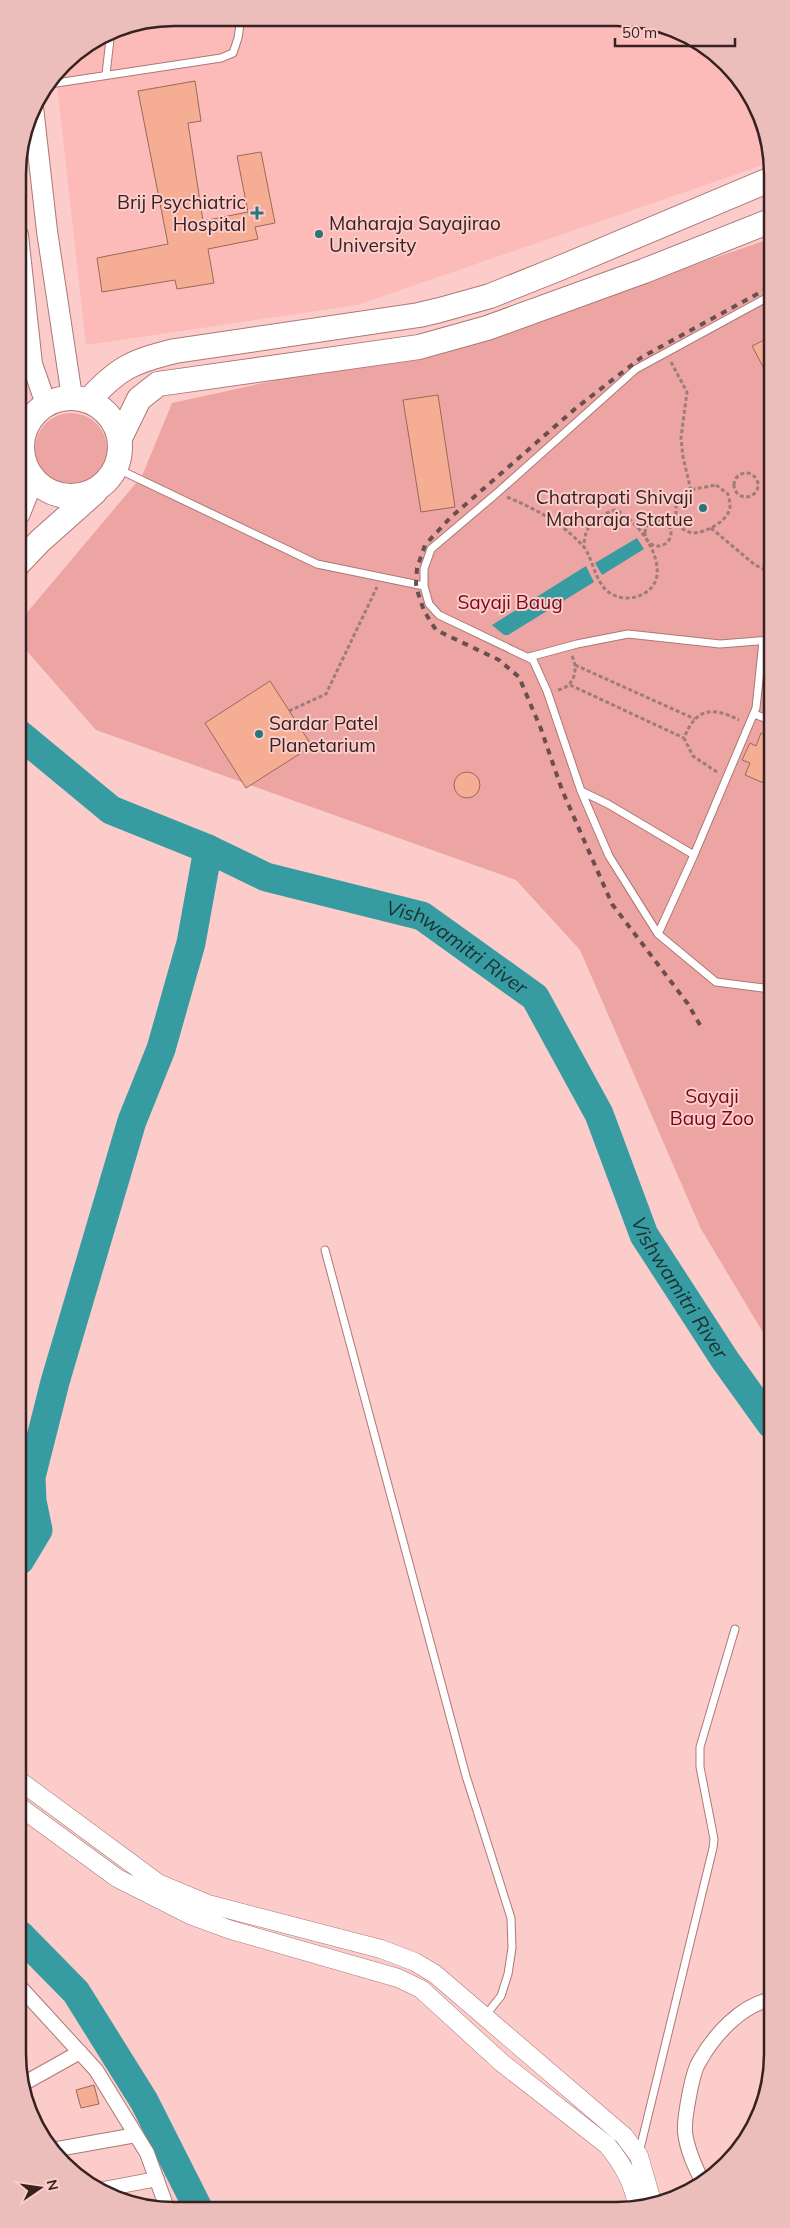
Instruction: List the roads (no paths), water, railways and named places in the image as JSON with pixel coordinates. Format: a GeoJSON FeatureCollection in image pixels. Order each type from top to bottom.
{"type":"FeatureCollection","features":[{"type":"Feature","properties":{"kind":"highway"},"geometry":{"type":"LineString","coordinates":[[81,399],[128,366],[157,355],[419,315],[490,296],[764,182]]}},
{"type":"Feature","properties":{"kind":"highway"},"geometry":{"type":"LineString","coordinates":[[120,438],[139,399],[158,384],[419,347],[487,328],[644,271],[764,223]]}},
{"type":"Feature","properties":{"kind":"highway"},"geometry":{"type":"LineString","coordinates":[[27,419],[46,404],[58,399],[81,399],[103,409],[114,422],[120,438],[120,454],[116,468],[108,480],[27,555]]}},
{"type":"Feature","properties":{"kind":"highway"},"geometry":{"type":"LineString","coordinates":[[27,469],[32,478],[43,488],[56,494],[70,497],[85,495],[98,489]]}},
{"type":"Feature","properties":{"kind":"highway"},"geometry":{"type":"LineString","coordinates":[[27,491],[32,478]]}},
{"type":"Feature","properties":{"kind":"main road"},"geometry":{"type":"LineString","coordinates":[[35,124],[47,231],[81,399]]}},
{"type":"Feature","properties":{"kind":"main road"},"geometry":{"type":"LineString","coordinates":[[27,317],[32,364],[46,404]]}},
{"type":"Feature","properties":{"kind":"street"},"geometry":{"type":"LineString","coordinates":[[26,1785],[158,1883],[208,1904],[381,1949],[420,1965],[436,1974],[624,2136],[639,2156],[647,2198]]}},
{"type":"Feature","properties":{"kind":"street"},"geometry":{"type":"LineString","coordinates":[[26,1811],[117,1878],[190,1915],[296,1949],[398,1978],[421,1989],[502,2063],[607,2144],[621,2161],[630,2180],[644,2199]]}},
{"type":"Feature","properties":{"kind":"street"},"geometry":{"type":"LineString","coordinates":[[296,1949],[305,1928]]}},
{"type":"Feature","properties":{"kind":"street"},"geometry":{"type":"LineString","coordinates":[[409,1983],[420,1965]]}},
{"type":"Feature","properties":{"kind":"street"},"geometry":{"type":"LineString","coordinates":[[26,1994],[96,2070],[147,2153],[164,2201]]}},
{"type":"Feature","properties":{"kind":"street"},"geometry":{"type":"LineString","coordinates":[[700,2175],[692,2159],[685,2132],[687,2107],[698,2064],[712,2042],[741,2012],[763,2001]]}},
{"type":"Feature","properties":{"kind":"street"},"geometry":{"type":"LineString","coordinates":[[29,2081],[80,2052]]}},
{"type":"Feature","properties":{"kind":"street"},"geometry":{"type":"LineString","coordinates":[[61,2148],[136,2135]]}},
{"type":"Feature","properties":{"kind":"street"},"geometry":{"type":"LineString","coordinates":[[111,2188],[156,2179]]}},
{"type":"Feature","properties":{"kind":"lane"},"geometry":{"type":"LineString","coordinates":[[58,83],[221,58],[233,53],[239,27]]}},
{"type":"Feature","properties":{"kind":"lane"},"geometry":{"type":"LineString","coordinates":[[106,74],[110,41]]}},
{"type":"Feature","properties":{"kind":"lane"},"geometry":{"type":"LineString","coordinates":[[764,299],[665,351],[636,369],[431,549],[424,569],[424,586],[429,604],[439,615],[533,660],[547,691],[580,791],[609,856],[658,934],[716,982],[764,988]]}},
{"type":"Feature","properties":{"kind":"lane"},"geometry":{"type":"LineString","coordinates":[[116,468],[317,564],[424,586]]}},
{"type":"Feature","properties":{"kind":"lane"},"geometry":{"type":"LineString","coordinates":[[529,657],[628,634],[720,644],[764,641]]}},
{"type":"Feature","properties":{"kind":"lane"},"geometry":{"type":"LineString","coordinates":[[658,934],[754,714],[764,657]]}},
{"type":"Feature","properties":{"kind":"lane"},"geometry":{"type":"LineString","coordinates":[[754,714],[764,718]]}},
{"type":"Feature","properties":{"kind":"lane"},"geometry":{"type":"LineString","coordinates":[[580,791],[608,804],[694,855]]}},
{"type":"Feature","properties":{"kind":"lane"},"geometry":{"type":"LineString","coordinates":[[325,1250],[466,1776],[511,1918],[512,1948],[508,1974],[500,1996],[485,2016]]}},
{"type":"Feature","properties":{"kind":"lane"},"geometry":{"type":"LineString","coordinates":[[630,2180],[639,2156],[713,1848],[714,1839],[700,1767],[700,1747],[735,1629]]}},
{"type":"Feature","properties":{"kind":"water"},"geometry":{"type":"Polygon","coordinates":[[[637,538],[644,549],[602,575],[595,563],[637,538]]]}},
{"type":"Feature","properties":{"kind":"water"},"geometry":{"type":"Polygon","coordinates":[[[586,566],[594,582],[508,635],[504,635],[492,625],[586,566]]]}},
{"type":"Feature","properties":{"kind":"waterway","name":"Vishwamitri River"},"geometry":{"type":"LineString","coordinates":[[27,740],[111,810],[208,849],[266,877],[422,916],[535,997],[599,1114],[644,1235],[725,1360],[763,1413]]}},
{"type":"Feature","properties":{"kind":"waterway"},"geometry":{"type":"LineString","coordinates":[[26,1550],[38,1530],[32,1501],[31,1477],[55,1382],[132,1121],[161,1049],[191,943],[208,849]]}},
{"type":"Feature","properties":{"kind":"waterway"},"geometry":{"type":"LineString","coordinates":[[26,1941],[76,1992],[144,2101],[195,2202]]}},
{"type":"Feature","properties":{"kind":"railway"},"geometry":{"type":"LineString","coordinates":[[700,1025],[688,1004],[612,904],[562,790],[541,729],[519,677],[499,660],[436,630],[424,611],[418,593],[416,584],[417,568],[425,545],[450,518],[576,408],[642,357],[764,290]]}},
{"type":"Feature","properties":{"kind":"place","name":"Brij Psychiatric Hospital"},"geometry":{"type":"Point","coordinates":[257,213]}},
{"type":"Feature","properties":{"kind":"place","name":"Maharaja Sayajirao University"},"geometry":{"type":"Point","coordinates":[319,234]}},
{"type":"Feature","properties":{"kind":"place","name":"Chatrapati Shivaji Maharaja Statue"},"geometry":{"type":"Point","coordinates":[703,508]}},
{"type":"Feature","properties":{"kind":"place","name":"Sardar Patel Planetarium"},"geometry":{"type":"Point","coordinates":[259,734]}},
{"type":"Feature","properties":{"kind":"park label","name":"Sayaji Baug"},"geometry":{"type":"Point","coordinates":[510,602]}},
{"type":"Feature","properties":{"kind":"park label","name":"Sayaji Baug Zoo"},"geometry":{"type":"Point","coordinates":[712,1107]}}]}
